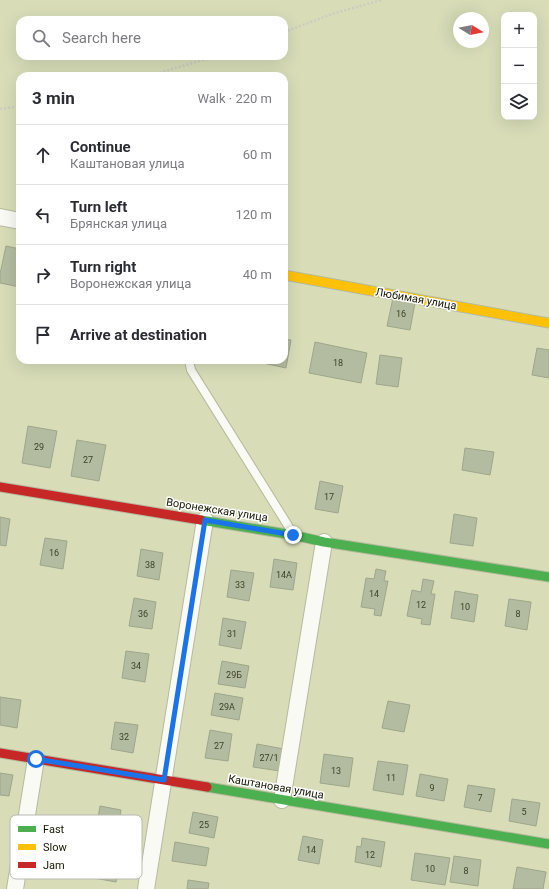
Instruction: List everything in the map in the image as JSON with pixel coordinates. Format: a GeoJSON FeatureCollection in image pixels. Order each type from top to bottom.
{"type":"FeatureCollection","features":[{"type":"Feature","properties":{"kind":"street"},"geometry":{"type":"LineString","coordinates":[[0,217],[16,220]]}},
{"type":"Feature","properties":{"kind":"street","name":"Любимая улица"},"geometry":{"type":"LineString","coordinates":[[288,276],[549,323]]}},
{"type":"Feature","properties":{"kind":"street","name":"Воронежская улица"},"geometry":{"type":"LineString","coordinates":[[0,487],[205,520],[293,535],[324,542],[333,542],[549,577]]}},
{"type":"Feature","properties":{"kind":"street"},"geometry":{"type":"LineString","coordinates":[[146,889],[205,520]]}},
{"type":"Feature","properties":{"kind":"street"},"geometry":{"type":"LineString","coordinates":[[282,800],[324,542]]}},
{"type":"Feature","properties":{"kind":"street","name":"Каштановая улица"},"geometry":{"type":"LineString","coordinates":[[0,753],[549,844]]}},
{"type":"Feature","properties":{"kind":"street"},"geometry":{"type":"LineString","coordinates":[[27,815],[36,759]]}},
{"type":"Feature","properties":{"kind":"street"},"geometry":{"type":"LineString","coordinates":[[15,889],[17,879]]}},
{"type":"Feature","properties":{"kind":"lane"},"geometry":{"type":"LineString","coordinates":[[190,364],[191,370],[293,535]]}},
{"type":"Feature","properties":{"kind":"path"},"geometry":{"type":"LineString","coordinates":[[288,30],[334,13],[382,0]]}},
{"type":"Feature","properties":{"kind":"path"},"geometry":{"type":"LineString","coordinates":[[162,72],[203,60]]}},
{"type":"Feature","properties":{"kind":"path"},"geometry":{"type":"LineString","coordinates":[[0,109],[16,107]]}},
{"type":"Feature","properties":{"kind":"building"},"geometry":{"type":"Polygon","coordinates":[[[6,246],[16,248],[16,286],[0,283],[0,274],[6,246]]]}},
{"type":"Feature","properties":{"kind":"building"},"geometry":{"type":"Polygon","coordinates":[[[393,298],[415,303],[410,330],[387,326],[393,298]]]}},
{"type":"Feature","properties":{"kind":"building"},"geometry":{"type":"Polygon","coordinates":[[[288,340],[291,340],[288,357],[288,340]]]}},
{"type":"Feature","properties":{"kind":"building"},"geometry":{"type":"Polygon","coordinates":[[[315,342],[367,353],[361,383],[309,373],[315,342]]]}},
{"type":"Feature","properties":{"kind":"building"},"geometry":{"type":"Polygon","coordinates":[[[537,348],[549,350],[549,378],[532,375],[537,348]]]}},
{"type":"Feature","properties":{"kind":"building"},"geometry":{"type":"Polygon","coordinates":[[[380,355],[402,358],[398,387],[376,384],[380,355]]]}},
{"type":"Feature","properties":{"kind":"building"},"geometry":{"type":"Polygon","coordinates":[[[268,364],[287,364],[286,368],[268,364]]]}},
{"type":"Feature","properties":{"kind":"building"},"geometry":{"type":"Polygon","coordinates":[[[28,426],[57,431],[50,468],[22,463],[28,426]]]}},
{"type":"Feature","properties":{"kind":"building"},"geometry":{"type":"Polygon","coordinates":[[[77,440],[106,445],[99,481],[71,476],[77,440]]]}},
{"type":"Feature","properties":{"kind":"building"},"geometry":{"type":"Polygon","coordinates":[[[465,448],[494,452],[490,475],[462,470],[465,448]]]}},
{"type":"Feature","properties":{"kind":"building"},"geometry":{"type":"Polygon","coordinates":[[[320,481],[343,486],[338,513],[315,509],[320,481]]]}},
{"type":"Feature","properties":{"kind":"building"},"geometry":{"type":"Polygon","coordinates":[[[454,514],[477,518],[473,546],[450,543],[454,514]]]}},
{"type":"Feature","properties":{"kind":"building"},"geometry":{"type":"Polygon","coordinates":[[[0,517],[10,519],[6,546],[0,545],[0,517]]]}},
{"type":"Feature","properties":{"kind":"building"},"geometry":{"type":"Polygon","coordinates":[[[45,538],[67,541],[63,569],[40,565],[45,538]]]}},
{"type":"Feature","properties":{"kind":"building"},"geometry":{"type":"Polygon","coordinates":[[[141,549],[163,553],[159,580],[137,576],[141,549]]]}},
{"type":"Feature","properties":{"kind":"building"},"geometry":{"type":"Polygon","coordinates":[[[274,559],[297,563],[293,590],[270,587],[274,559]]]}},
{"type":"Feature","properties":{"kind":"building"},"geometry":{"type":"Polygon","coordinates":[[[376,569],[386,571],[384,581],[388,581],[381,616],[374,615],[375,609],[361,607],[366,578],[374,579],[376,569]]]}},
{"type":"Feature","properties":{"kind":"building"},"geometry":{"type":"Polygon","coordinates":[[[231,570],[254,573],[249,601],[227,597],[231,570]]]}},
{"type":"Feature","properties":{"kind":"building"},"geometry":{"type":"Polygon","coordinates":[[[423,579],[434,581],[431,594],[435,594],[430,625],[421,624],[422,619],[407,616],[412,590],[421,592],[423,579]]]}},
{"type":"Feature","properties":{"kind":"building"},"geometry":{"type":"Polygon","coordinates":[[[455,591],[478,595],[474,622],[451,618],[455,591]]]}},
{"type":"Feature","properties":{"kind":"building"},"geometry":{"type":"Polygon","coordinates":[[[134,598],[156,602],[152,629],[129,626],[134,598]]]}},
{"type":"Feature","properties":{"kind":"building"},"geometry":{"type":"Polygon","coordinates":[[[509,599],[531,602],[527,630],[505,626],[509,599]]]}},
{"type":"Feature","properties":{"kind":"building"},"geometry":{"type":"Polygon","coordinates":[[[223,618],[246,622],[241,649],[219,645],[223,618]]]}},
{"type":"Feature","properties":{"kind":"building"},"geometry":{"type":"Polygon","coordinates":[[[126,651],[149,654],[145,682],[122,678],[126,651]]]}},
{"type":"Feature","properties":{"kind":"building"},"geometry":{"type":"Polygon","coordinates":[[[222,661],[249,666],[245,688],[218,684],[222,661]]]}},
{"type":"Feature","properties":{"kind":"building"},"geometry":{"type":"Polygon","coordinates":[[[215,693],[243,698],[239,720],[211,715],[215,693]]]}},
{"type":"Feature","properties":{"kind":"building"},"geometry":{"type":"Polygon","coordinates":[[[0,697],[21,700],[17,728],[0,725],[0,697]]]}},
{"type":"Feature","properties":{"kind":"building"},"geometry":{"type":"Polygon","coordinates":[[[388,701],[410,705],[404,732],[382,728],[388,701]]]}},
{"type":"Feature","properties":{"kind":"building"},"geometry":{"type":"Polygon","coordinates":[[[115,722],[138,725],[133,753],[111,749],[115,722]]]}},
{"type":"Feature","properties":{"kind":"building"},"geometry":{"type":"Polygon","coordinates":[[[210,730],[232,734],[228,761],[205,758],[210,730]]]}},
{"type":"Feature","properties":{"kind":"building"},"geometry":{"type":"Polygon","coordinates":[[[257,744],[284,749],[280,771],[253,767],[257,744]]]}},
{"type":"Feature","properties":{"kind":"building"},"geometry":{"type":"Polygon","coordinates":[[[324,754],[353,758],[349,787],[320,783],[324,754]]]}},
{"type":"Feature","properties":{"kind":"building"},"geometry":{"type":"Polygon","coordinates":[[[378,761],[408,765],[403,795],[373,790],[378,761]]]}},
{"type":"Feature","properties":{"kind":"building"},"geometry":{"type":"Polygon","coordinates":[[[0,773],[13,775],[9,796],[0,795],[0,773]]]}},
{"type":"Feature","properties":{"kind":"building"},"geometry":{"type":"Polygon","coordinates":[[[420,774],[448,779],[444,801],[416,796],[420,774]]]}},
{"type":"Feature","properties":{"kind":"building"},"geometry":{"type":"Polygon","coordinates":[[[468,785],[495,789],[491,812],[464,807],[468,785]]]}},
{"type":"Feature","properties":{"kind":"building"},"geometry":{"type":"Polygon","coordinates":[[[512,799],[540,803],[536,826],[509,821],[512,799]]]}},
{"type":"Feature","properties":{"kind":"building"},"geometry":{"type":"Polygon","coordinates":[[[100,806],[121,810],[120,815],[98,815],[100,806]]]}},
{"type":"Feature","properties":{"kind":"building"},"geometry":{"type":"Polygon","coordinates":[[[193,812],[218,817],[214,838],[189,833],[193,812]]]}},
{"type":"Feature","properties":{"kind":"building"},"geometry":{"type":"Polygon","coordinates":[[[303,836],[323,840],[319,864],[298,860],[303,836]]]}},
{"type":"Feature","properties":{"kind":"building"},"geometry":{"type":"Polygon","coordinates":[[[362,838],[385,842],[381,867],[355,862],[357,846],[361,847],[362,838]]]}},
{"type":"Feature","properties":{"kind":"building"},"geometry":{"type":"Polygon","coordinates":[[[175,842],[209,848],[206,866],[172,861],[175,842]]]}},
{"type":"Feature","properties":{"kind":"building"},"geometry":{"type":"Polygon","coordinates":[[[415,853],[450,858],[445,885],[411,880],[415,853]]]}},
{"type":"Feature","properties":{"kind":"building"},"geometry":{"type":"Polygon","coordinates":[[[454,856],[481,860],[478,886],[450,882],[454,856]]]}},
{"type":"Feature","properties":{"kind":"building"},"geometry":{"type":"Polygon","coordinates":[[[517,867],[546,872],[543,889],[513,889],[517,867]]]}},
{"type":"Feature","properties":{"kind":"building"},"geometry":{"type":"Polygon","coordinates":[[[100,879],[117,879],[116,882],[100,879]]]}},
{"type":"Feature","properties":{"kind":"building"},"geometry":{"type":"Polygon","coordinates":[[[188,880],[209,883],[208,889],[187,889],[188,880]]]}},
{"type":"Feature","properties":{"kind":"traffic: fast"},"geometry":{"type":"LineString","coordinates":[[201,520],[293,535],[324,542],[549,577]]}},
{"type":"Feature","properties":{"kind":"traffic: fast"},"geometry":{"type":"LineString","coordinates":[[207,787],[549,844]]}},
{"type":"Feature","properties":{"kind":"traffic: slow"},"geometry":{"type":"LineString","coordinates":[[288,276],[549,323]]}},
{"type":"Feature","properties":{"kind":"traffic: jam"},"geometry":{"type":"LineString","coordinates":[[0,487],[201,520]]}},
{"type":"Feature","properties":{"kind":"traffic: jam"},"geometry":{"type":"LineString","coordinates":[[0,753],[207,787]]}},
{"type":"Feature","properties":{"kind":"route"},"geometry":{"type":"LineString","coordinates":[[36,759],[164,780],[205,520],[293,535]]}}]}
